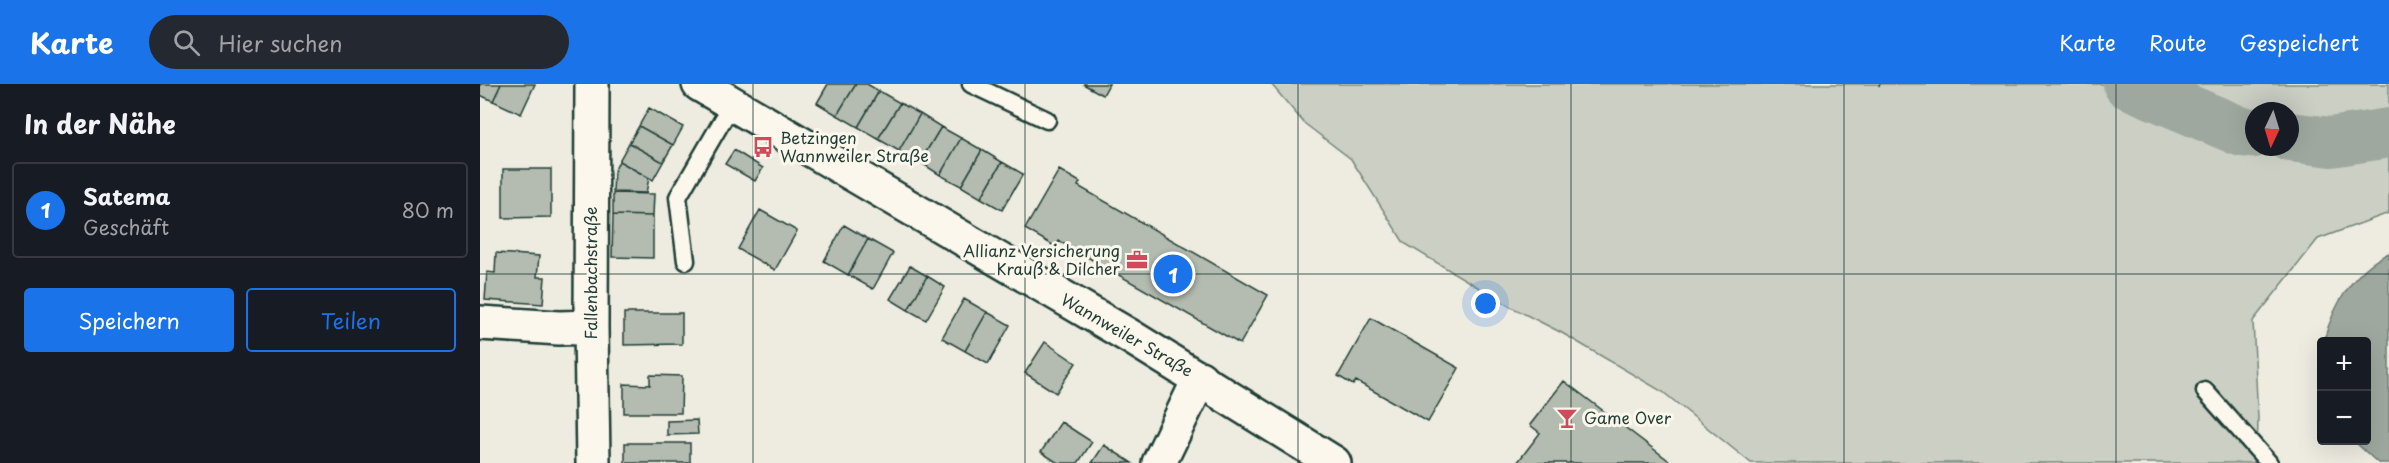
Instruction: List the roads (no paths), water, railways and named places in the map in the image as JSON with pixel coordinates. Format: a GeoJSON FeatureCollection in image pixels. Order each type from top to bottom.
{"type":"FeatureCollection","features":[{"type":"Feature","properties":{"kind":"main road","name":"Fallenbachstraße"},"geometry":{"type":"LineString","coordinates":[[591,84],[593,463]]}},
{"type":"Feature","properties":{"kind":"main road","name":"Wannweiler Straße"},"geometry":{"type":"LineString","coordinates":[[699,84],[1200,378],[1334,463]]}},
{"type":"Feature","properties":{"kind":"main road"},"geometry":{"type":"LineString","coordinates":[[480,323],[549,328],[591,327]]}},
{"type":"Feature","properties":{"kind":"main road"},"geometry":{"type":"LineString","coordinates":[[1159,463],[1200,378]]}},
{"type":"Feature","properties":{"kind":"lane"},"geometry":{"type":"LineString","coordinates":[[971,84],[1047,120]]}},
{"type":"Feature","properties":{"kind":"lane"},"geometry":{"type":"LineString","coordinates":[[686,261],[678,197],[732,104]]}},
{"type":"Feature","properties":{"kind":"lane"},"geometry":{"type":"LineString","coordinates":[[2205,391],[2269,463]]}},
{"type":"Feature","properties":{"kind":"waterway"},"geometry":{"type":"LineString","coordinates":[[2128,84],[2245,132]]}},
{"type":"Feature","properties":{"kind":"waterway"},"geometry":{"type":"LineString","coordinates":[[2299,138],[2331,142],[2389,133]]}},
{"type":"Feature","properties":{"kind":"place","name":"Betzingen Wannweiler Straße"},"geometry":{"type":"Point","coordinates":[763,147]}},
{"type":"Feature","properties":{"kind":"place","name":"Allianz Versicherung Krauß & Dilcher"},"geometry":{"type":"Point","coordinates":[1137,260]}},
{"type":"Feature","properties":{"kind":"place","name":"Satema"},"geometry":{"type":"Point","coordinates":[1173,274]}},
{"type":"Feature","properties":{"kind":"place","name":"Game Over"},"geometry":{"type":"Point","coordinates":[1567,418]}}]}
